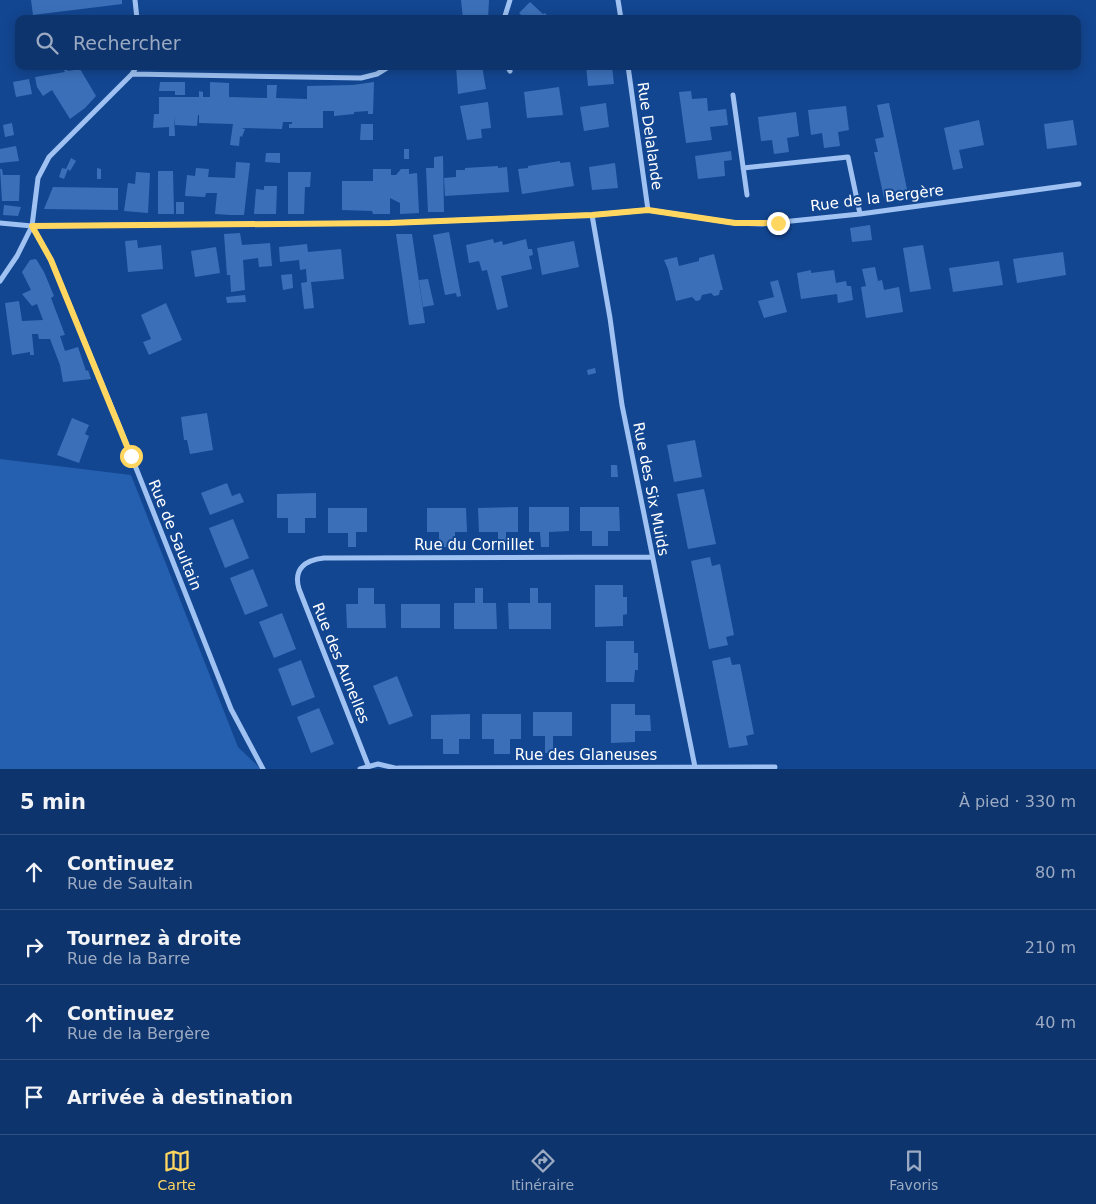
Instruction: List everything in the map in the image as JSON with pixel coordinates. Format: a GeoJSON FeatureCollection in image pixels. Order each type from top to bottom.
{"type":"FeatureCollection","features":[{"type":"Feature","properties":{"kind":"street"},"geometry":{"type":"LineString","coordinates":[[134,0],[136,15]]}},
{"type":"Feature","properties":{"kind":"street"},"geometry":{"type":"LineString","coordinates":[[505,15],[510,0]]}},
{"type":"Feature","properties":{"kind":"street"},"geometry":{"type":"LineString","coordinates":[[618,0],[620,15]]}},
{"type":"Feature","properties":{"kind":"street"},"geometry":{"type":"LineString","coordinates":[[0,281],[17,256],[32,226],[38,178],[49,157],[134,70]]}},
{"type":"Feature","properties":{"kind":"street"},"geometry":{"type":"LineString","coordinates":[[132,74],[361,78],[377,74],[384,70]]}},
{"type":"Feature","properties":{"kind":"street","name":"Rue Delalande"},"geometry":{"type":"LineString","coordinates":[[629,70],[648,210]]}},
{"type":"Feature","properties":{"kind":"street"},"geometry":{"type":"LineString","coordinates":[[734,95],[747,195]]}},
{"type":"Feature","properties":{"kind":"street"},"geometry":{"type":"LineString","coordinates":[[743,168],[848,157],[860,214]]}},
{"type":"Feature","properties":{"kind":"street","name":"Rue de la Bergère"},"geometry":{"type":"LineString","coordinates":[[0,223],[32,226],[390,223],[592,215],[648,210],[749,224],[778,223],[860,214],[1079,184]]}},
{"type":"Feature","properties":{"kind":"street","name":"Rue des Six Muids"},"geometry":{"type":"LineString","coordinates":[[592,215],[610,318],[622,405],[695,767]]}},
{"type":"Feature","properties":{"kind":"street","name":"Rue de Saultain"},"geometry":{"type":"LineString","coordinates":[[32,226],[51,260],[123,435],[231,709],[263,769]]}},
{"type":"Feature","properties":{"kind":"street","name":"Rue du Cornillet"},"geometry":{"type":"LineString","coordinates":[[299,569],[310,561],[324,558],[652,557]]}},
{"type":"Feature","properties":{"kind":"street","name":"Rue des Aunelles"},"geometry":{"type":"LineString","coordinates":[[299,569],[297,582],[299,589],[368,766]]}},
{"type":"Feature","properties":{"kind":"street","name":"Rue des Glaneuses"},"geometry":{"type":"LineString","coordinates":[[368,766],[378,764],[398,769],[775,767]]}},
{"type":"Feature","properties":{"kind":"street"},"geometry":{"type":"LineString","coordinates":[[360,769],[368,766]]}},
{"type":"Feature","properties":{"kind":"shaded area"},"geometry":{"type":"Polygon","coordinates":[[[0,459],[131,475],[238,747],[261,769],[0,769],[0,459]]]}},
{"type":"Feature","properties":{"kind":"building"},"geometry":{"type":"Polygon","coordinates":[[[31,0],[122,0],[122,4],[33,15],[31,0]]]}},
{"type":"Feature","properties":{"kind":"building"},"geometry":{"type":"Polygon","coordinates":[[[461,0],[489,0],[488,15],[463,15],[461,0]]]}},
{"type":"Feature","properties":{"kind":"building"},"geometry":{"type":"Polygon","coordinates":[[[530,2],[547,15],[521,15],[519,13],[530,2]]]}},
{"type":"Feature","properties":{"kind":"building"},"geometry":{"type":"Polygon","coordinates":[[[64,70],[81,70],[96,96],[85,108],[70,119],[52,90],[43,96],[37,87],[35,77],[65,72],[64,70]]]}},
{"type":"Feature","properties":{"kind":"building"},"geometry":{"type":"Polygon","coordinates":[[[456,70],[483,70],[486,89],[458,94],[456,70]]]}},
{"type":"Feature","properties":{"kind":"building"},"geometry":{"type":"Polygon","coordinates":[[[586,70],[612,70],[614,84],[588,86],[586,70]]]}},
{"type":"Feature","properties":{"kind":"building"},"geometry":{"type":"Polygon","coordinates":[[[29,79],[32,94],[16,97],[13,82],[29,79]]]}},
{"type":"Feature","properties":{"kind":"building"},"geometry":{"type":"Polygon","coordinates":[[[160,82],[185,82],[185,95],[175,95],[175,91],[159,91],[160,82]]]}},
{"type":"Feature","properties":{"kind":"building"},"geometry":{"type":"Polygon","coordinates":[[[210,82],[229,83],[229,97],[267,98],[267,85],[277,85],[276,98],[307,99],[307,86],[353,85],[374,82],[373,114],[368,114],[368,111],[334,116],[334,111],[323,111],[323,128],[289,128],[289,124],[292,124],[292,122],[283,122],[282,129],[241,128],[245,129],[242,137],[240,136],[239,146],[230,145],[233,124],[199,123],[199,115],[197,126],[175,125],[174,115],[175,136],[169,136],[169,127],[153,128],[154,114],[159,114],[159,97],[199,97],[199,91],[203,92],[203,97],[210,97],[210,82]]]}},
{"type":"Feature","properties":{"kind":"building"},"geometry":{"type":"Polygon","coordinates":[[[559,87],[563,115],[527,118],[524,92],[559,87]]]}},
{"type":"Feature","properties":{"kind":"building"},"geometry":{"type":"Polygon","coordinates":[[[691,91],[692,99],[707,98],[708,111],[726,109],[728,125],[710,127],[712,140],[686,143],[679,92],[691,91]]]}},
{"type":"Feature","properties":{"kind":"building"},"geometry":{"type":"Polygon","coordinates":[[[488,102],[491,128],[481,129],[482,138],[467,140],[460,106],[488,102]]]}},
{"type":"Feature","properties":{"kind":"building"},"geometry":{"type":"Polygon","coordinates":[[[606,103],[609,127],[584,131],[580,107],[606,103]]]}},
{"type":"Feature","properties":{"kind":"building"},"geometry":{"type":"Polygon","coordinates":[[[889,103],[908,194],[884,198],[874,152],[878,152],[875,139],[884,137],[877,105],[889,103]]]}},
{"type":"Feature","properties":{"kind":"building"},"geometry":{"type":"Polygon","coordinates":[[[846,106],[849,130],[838,132],[840,146],[824,148],[822,133],[811,135],[808,110],[846,106]]]}},
{"type":"Feature","properties":{"kind":"building"},"geometry":{"type":"Polygon","coordinates":[[[796,112],[799,136],[787,138],[789,152],[774,154],[772,140],[761,141],[758,117],[796,112]]]}},
{"type":"Feature","properties":{"kind":"building"},"geometry":{"type":"Polygon","coordinates":[[[979,120],[984,145],[959,150],[963,168],[953,170],[944,128],[979,120]]]}},
{"type":"Feature","properties":{"kind":"building"},"geometry":{"type":"Polygon","coordinates":[[[1073,120],[1077,145],[1047,149],[1044,124],[1073,120]]]}},
{"type":"Feature","properties":{"kind":"building"},"geometry":{"type":"Polygon","coordinates":[[[12,123],[14,135],[5,137],[3,125],[12,123]]]}},
{"type":"Feature","properties":{"kind":"building"},"geometry":{"type":"Polygon","coordinates":[[[361,124],[373,124],[373,140],[360,140],[361,124]]]}},
{"type":"Feature","properties":{"kind":"building"},"geometry":{"type":"Polygon","coordinates":[[[16,146],[19,161],[0,163],[0,149],[16,146]]]}},
{"type":"Feature","properties":{"kind":"building"},"geometry":{"type":"Polygon","coordinates":[[[404,149],[409,149],[409,159],[404,159],[404,149]]]}},
{"type":"Feature","properties":{"kind":"building"},"geometry":{"type":"Polygon","coordinates":[[[731,151],[732,160],[724,161],[725,176],[698,179],[695,156],[731,151]]]}},
{"type":"Feature","properties":{"kind":"building"},"geometry":{"type":"Polygon","coordinates":[[[266,153],[280,153],[280,163],[265,162],[266,153]]]}},
{"type":"Feature","properties":{"kind":"building"},"geometry":{"type":"Polygon","coordinates":[[[443,156],[444,212],[428,212],[426,168],[434,168],[434,157],[443,156]]]}},
{"type":"Feature","properties":{"kind":"building"},"geometry":{"type":"Polygon","coordinates":[[[71,158],[76,161],[70,171],[68,169],[64,179],[59,177],[62,168],[66,169],[71,158]]]}},
{"type":"Feature","properties":{"kind":"building"},"geometry":{"type":"Polygon","coordinates":[[[560,161],[560,163],[570,162],[574,186],[522,194],[518,169],[560,161]]]}},
{"type":"Feature","properties":{"kind":"building"},"geometry":{"type":"Polygon","coordinates":[[[236,162],[250,163],[244,215],[215,214],[217,193],[206,193],[205,197],[185,196],[187,175],[195,176],[196,168],[209,169],[208,177],[235,178],[236,162]]]}},
{"type":"Feature","properties":{"kind":"building"},"geometry":{"type":"Polygon","coordinates":[[[615,163],[618,188],[592,190],[589,167],[615,163]]]}},
{"type":"Feature","properties":{"kind":"building"},"geometry":{"type":"Polygon","coordinates":[[[498,166],[498,168],[507,167],[509,192],[445,196],[444,178],[456,177],[456,170],[498,166]]]}},
{"type":"Feature","properties":{"kind":"building"},"geometry":{"type":"Polygon","coordinates":[[[97,168],[101,169],[101,179],[97,179],[97,168]]]}},
{"type":"Feature","properties":{"kind":"building"},"geometry":{"type":"Polygon","coordinates":[[[0,169],[2,169],[3,175],[20,175],[19,201],[2,201],[0,169]]]}},
{"type":"Feature","properties":{"kind":"building"},"geometry":{"type":"Polygon","coordinates":[[[373,169],[391,169],[391,175],[396,175],[401,169],[409,169],[409,174],[417,173],[419,213],[400,214],[400,203],[390,198],[390,214],[342,210],[342,181],[373,181],[373,169]]]}},
{"type":"Feature","properties":{"kind":"building"},"geometry":{"type":"Polygon","coordinates":[[[158,171],[173,171],[174,214],[158,214],[158,171]]]}},
{"type":"Feature","properties":{"kind":"building"},"geometry":{"type":"Polygon","coordinates":[[[136,172],[150,173],[148,213],[124,211],[128,183],[135,184],[136,172]]]}},
{"type":"Feature","properties":{"kind":"building"},"geometry":{"type":"Polygon","coordinates":[[[288,172],[311,172],[310,187],[305,187],[304,214],[288,214],[288,172]]]}},
{"type":"Feature","properties":{"kind":"building"},"geometry":{"type":"Polygon","coordinates":[[[264,186],[277,186],[276,214],[254,214],[256,189],[264,190],[264,186]]]}},
{"type":"Feature","properties":{"kind":"building"},"geometry":{"type":"Polygon","coordinates":[[[53,187],[118,188],[118,210],[44,209],[53,187]]]}},
{"type":"Feature","properties":{"kind":"building"},"geometry":{"type":"Polygon","coordinates":[[[176,202],[184,202],[184,214],[176,214],[176,202]]]}},
{"type":"Feature","properties":{"kind":"building"},"geometry":{"type":"Polygon","coordinates":[[[4,205],[21,207],[18,216],[3,215],[4,205]]]}},
{"type":"Feature","properties":{"kind":"building"},"geometry":{"type":"Polygon","coordinates":[[[870,225],[872,240],[852,242],[850,228],[870,225]]]}},
{"type":"Feature","properties":{"kind":"building"},"geometry":{"type":"Polygon","coordinates":[[[449,232],[461,296],[457,297],[456,293],[445,295],[433,235],[449,232]]]}},
{"type":"Feature","properties":{"kind":"building"},"geometry":{"type":"Polygon","coordinates":[[[240,233],[242,245],[270,243],[272,266],[259,267],[258,258],[243,260],[245,290],[231,292],[230,275],[227,275],[224,234],[240,233]]]}},
{"type":"Feature","properties":{"kind":"building"},"geometry":{"type":"Polygon","coordinates":[[[396,234],[412,234],[425,323],[409,325],[396,234]]]}},
{"type":"Feature","properties":{"kind":"building"},"geometry":{"type":"Polygon","coordinates":[[[493,239],[494,243],[502,241],[503,245],[526,239],[528,249],[532,249],[533,255],[529,256],[532,269],[501,276],[508,307],[497,310],[487,270],[482,271],[479,261],[469,263],[466,245],[493,239]]]}},
{"type":"Feature","properties":{"kind":"building"},"geometry":{"type":"Polygon","coordinates":[[[137,240],[138,248],[161,245],[163,269],[128,272],[125,241],[137,240]]]}},
{"type":"Feature","properties":{"kind":"building"},"geometry":{"type":"Polygon","coordinates":[[[574,241],[579,267],[542,275],[537,248],[574,241]]]}},
{"type":"Feature","properties":{"kind":"building"},"geometry":{"type":"Polygon","coordinates":[[[307,244],[308,252],[341,249],[344,279],[311,282],[314,308],[304,309],[301,283],[307,282],[306,269],[300,270],[299,260],[280,262],[279,247],[307,244]]]}},
{"type":"Feature","properties":{"kind":"building"},"geometry":{"type":"Polygon","coordinates":[[[923,245],[931,289],[910,292],[903,248],[923,245]]]}},
{"type":"Feature","properties":{"kind":"building"},"geometry":{"type":"Polygon","coordinates":[[[216,247],[220,273],[195,277],[191,251],[216,247]]]}},
{"type":"Feature","properties":{"kind":"building"},"geometry":{"type":"Polygon","coordinates":[[[1063,252],[1066,275],[1017,283],[1013,259],[1063,252]]]}},
{"type":"Feature","properties":{"kind":"building"},"geometry":{"type":"Polygon","coordinates":[[[714,254],[723,290],[720,290],[719,295],[714,296],[711,293],[702,295],[700,300],[696,301],[692,297],[676,301],[664,260],[677,257],[679,266],[699,261],[699,258],[714,254]]]}},
{"type":"Feature","properties":{"kind":"building"},"geometry":{"type":"Polygon","coordinates":[[[36,259],[44,272],[54,296],[51,298],[65,335],[60,336],[65,351],[78,347],[86,371],[88,370],[91,379],[63,382],[60,365],[50,339],[39,339],[38,334],[32,334],[34,355],[30,355],[30,352],[12,355],[5,303],[19,301],[22,321],[43,320],[37,304],[32,306],[22,294],[31,290],[22,272],[30,260],[36,259]]]}},
{"type":"Feature","properties":{"kind":"building"},"geometry":{"type":"Polygon","coordinates":[[[999,261],[1003,285],[953,292],[949,268],[999,261]]]}},
{"type":"Feature","properties":{"kind":"building"},"geometry":{"type":"Polygon","coordinates":[[[875,267],[878,281],[882,280],[884,290],[899,287],[903,312],[866,318],[861,287],[866,286],[862,269],[875,267]]]}},
{"type":"Feature","properties":{"kind":"building"},"geometry":{"type":"Polygon","coordinates":[[[811,270],[811,273],[834,270],[836,283],[846,281],[847,286],[851,286],[853,300],[838,303],[837,294],[801,299],[797,273],[811,270]]]}},
{"type":"Feature","properties":{"kind":"building"},"geometry":{"type":"Polygon","coordinates":[[[292,274],[293,288],[283,290],[281,275],[292,274]]]}},
{"type":"Feature","properties":{"kind":"building"},"geometry":{"type":"Polygon","coordinates":[[[428,279],[434,305],[423,307],[419,280],[428,279]]]}},
{"type":"Feature","properties":{"kind":"building"},"geometry":{"type":"Polygon","coordinates":[[[778,280],[787,312],[764,318],[758,301],[774,297],[770,282],[778,280]]]}},
{"type":"Feature","properties":{"kind":"building"},"geometry":{"type":"Polygon","coordinates":[[[245,295],[246,302],[227,303],[226,297],[245,295]]]}},
{"type":"Feature","properties":{"kind":"building"},"geometry":{"type":"Polygon","coordinates":[[[166,303],[182,340],[149,355],[143,342],[151,339],[141,315],[166,303]]]}},
{"type":"Feature","properties":{"kind":"building"},"geometry":{"type":"Polygon","coordinates":[[[595,368],[596,373],[588,375],[587,370],[595,368]]]}},
{"type":"Feature","properties":{"kind":"building"},"geometry":{"type":"Polygon","coordinates":[[[207,413],[213,450],[190,454],[187,440],[184,440],[181,417],[207,413]]]}},
{"type":"Feature","properties":{"kind":"building"},"geometry":{"type":"Polygon","coordinates":[[[72,418],[89,425],[85,434],[89,436],[79,463],[57,455],[72,418]]]}},
{"type":"Feature","properties":{"kind":"building"},"geometry":{"type":"Polygon","coordinates":[[[695,440],[702,477],[674,482],[667,445],[695,440]]]}},
{"type":"Feature","properties":{"kind":"building"},"geometry":{"type":"Polygon","coordinates":[[[611,465],[617,465],[618,477],[611,477],[611,465]]]}},
{"type":"Feature","properties":{"kind":"building"},"geometry":{"type":"Polygon","coordinates":[[[227,483],[232,496],[240,493],[244,502],[210,515],[201,493],[227,483]]]}},
{"type":"Feature","properties":{"kind":"building"},"geometry":{"type":"Polygon","coordinates":[[[704,489],[716,544],[688,549],[677,494],[704,489]]]}},
{"type":"Feature","properties":{"kind":"building"},"geometry":{"type":"Polygon","coordinates":[[[316,493],[316,518],[305,518],[305,533],[288,533],[288,518],[277,518],[277,494],[316,493]]]}},
{"type":"Feature","properties":{"kind":"building"},"geometry":{"type":"Polygon","coordinates":[[[518,507],[518,532],[506,532],[506,547],[498,547],[498,532],[479,532],[478,508],[518,507]]]}},
{"type":"Feature","properties":{"kind":"building"},"geometry":{"type":"Polygon","coordinates":[[[529,507],[569,507],[569,531],[549,532],[549,547],[541,547],[540,532],[529,532],[529,507]]]}},
{"type":"Feature","properties":{"kind":"building"},"geometry":{"type":"Polygon","coordinates":[[[580,507],[619,507],[620,531],[608,531],[608,546],[592,546],[592,531],[580,531],[580,507]]]}},
{"type":"Feature","properties":{"kind":"building"},"geometry":{"type":"Polygon","coordinates":[[[328,508],[367,508],[367,532],[356,532],[356,547],[348,547],[348,533],[328,533],[328,508]]]}},
{"type":"Feature","properties":{"kind":"building"},"geometry":{"type":"Polygon","coordinates":[[[427,508],[466,508],[467,532],[455,532],[455,547],[439,547],[439,532],[427,532],[427,508]]]}},
{"type":"Feature","properties":{"kind":"building"},"geometry":{"type":"Polygon","coordinates":[[[233,519],[249,558],[225,568],[209,528],[233,519]]]}},
{"type":"Feature","properties":{"kind":"building"},"geometry":{"type":"Polygon","coordinates":[[[710,557],[712,566],[720,564],[734,635],[726,637],[728,645],[709,649],[691,561],[710,557]]]}},
{"type":"Feature","properties":{"kind":"building"},"geometry":{"type":"Polygon","coordinates":[[[253,569],[268,606],[245,615],[230,578],[253,569]]]}},
{"type":"Feature","properties":{"kind":"building"},"geometry":{"type":"Polygon","coordinates":[[[595,585],[623,585],[623,597],[627,597],[627,614],[623,615],[623,626],[595,627],[595,585]]]}},
{"type":"Feature","properties":{"kind":"building"},"geometry":{"type":"Polygon","coordinates":[[[358,588],[374,588],[374,604],[385,604],[386,628],[347,628],[346,604],[358,604],[358,588]]]}},
{"type":"Feature","properties":{"kind":"building"},"geometry":{"type":"Polygon","coordinates":[[[475,588],[483,588],[483,603],[496,603],[497,629],[454,629],[454,603],[475,603],[475,588]]]}},
{"type":"Feature","properties":{"kind":"building"},"geometry":{"type":"Polygon","coordinates":[[[530,588],[538,588],[538,603],[551,603],[551,629],[509,629],[508,603],[530,603],[530,588]]]}},
{"type":"Feature","properties":{"kind":"building"},"geometry":{"type":"Polygon","coordinates":[[[401,604],[440,604],[440,628],[401,628],[401,604]]]}},
{"type":"Feature","properties":{"kind":"building"},"geometry":{"type":"Polygon","coordinates":[[[282,613],[296,649],[274,658],[259,622],[282,613]]]}},
{"type":"Feature","properties":{"kind":"building"},"geometry":{"type":"Polygon","coordinates":[[[606,641],[634,641],[634,653],[638,653],[638,670],[635,670],[634,682],[606,682],[606,641]]]}},
{"type":"Feature","properties":{"kind":"building"},"geometry":{"type":"Polygon","coordinates":[[[730,657],[732,665],[740,664],[754,734],[746,736],[748,745],[729,748],[712,661],[730,657]]]}},
{"type":"Feature","properties":{"kind":"building"},"geometry":{"type":"Polygon","coordinates":[[[301,660],[315,697],[292,706],[278,669],[301,660]]]}},
{"type":"Feature","properties":{"kind":"building"},"geometry":{"type":"Polygon","coordinates":[[[397,676],[413,716],[389,725],[373,686],[397,676]]]}},
{"type":"Feature","properties":{"kind":"building"},"geometry":{"type":"Polygon","coordinates":[[[611,704],[635,704],[635,715],[650,715],[651,731],[635,731],[635,742],[611,743],[611,704]]]}},
{"type":"Feature","properties":{"kind":"building"},"geometry":{"type":"Polygon","coordinates":[[[319,708],[334,744],[311,753],[297,717],[319,708]]]}},
{"type":"Feature","properties":{"kind":"building"},"geometry":{"type":"Polygon","coordinates":[[[533,712],[572,712],[572,736],[553,736],[553,753],[545,753],[545,736],[533,736],[533,712]]]}},
{"type":"Feature","properties":{"kind":"building"},"geometry":{"type":"Polygon","coordinates":[[[470,714],[470,739],[459,739],[459,754],[443,754],[443,739],[431,739],[431,715],[470,714]]]}},
{"type":"Feature","properties":{"kind":"building"},"geometry":{"type":"Polygon","coordinates":[[[482,714],[521,714],[521,739],[510,739],[510,754],[494,754],[494,739],[482,739],[482,714]]]}},
{"type":"Feature","properties":{"kind":"route"},"geometry":{"type":"LineString","coordinates":[[131,456],[51,260],[32,226],[390,223],[592,215],[648,210],[735,223],[778,223]]}}]}
